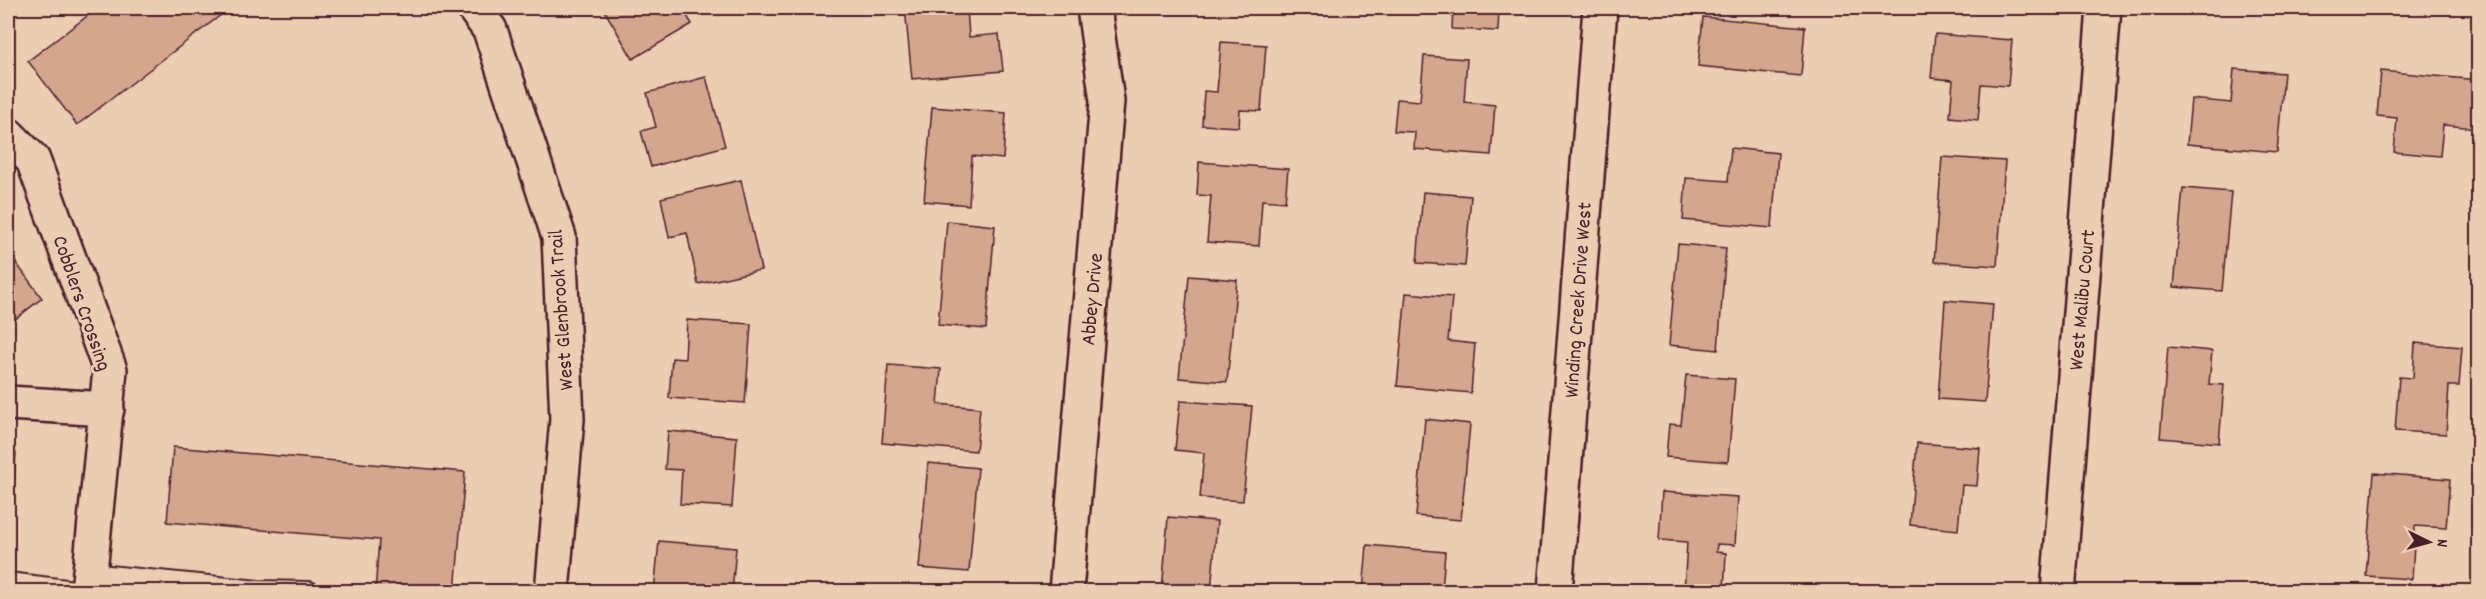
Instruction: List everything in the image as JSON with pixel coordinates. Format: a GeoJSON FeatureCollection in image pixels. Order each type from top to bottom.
{"type":"FeatureCollection","features":[{"type":"Feature","properties":{"kind":"street","name":"West Glenbrook Trail"},"geometry":{"type":"LineString","coordinates":[[474,8],[490,30],[559,237],[567,419],[552,591]]}},
{"type":"Feature","properties":{"kind":"street","name":"Abbey Drive"},"geometry":{"type":"LineString","coordinates":[[1066,591],[1107,101],[1094,8]]}},
{"type":"Feature","properties":{"kind":"street","name":"Winding Creek Drive West"},"geometry":{"type":"LineString","coordinates":[[1555,591],[1600,8]]}},
{"type":"Feature","properties":{"kind":"street","name":"West Malibu Court"},"geometry":{"type":"LineString","coordinates":[[2058,591],[2104,8]]}},
{"type":"Feature","properties":{"kind":"street","name":"Cobblers Crossing"},"geometry":{"type":"LineString","coordinates":[[8,135],[33,160],[110,370],[87,586]]}},
{"type":"Feature","properties":{"kind":"street"},"geometry":{"type":"LineString","coordinates":[[8,403],[107,410]]}},
{"type":"Feature","properties":{"kind":"lane"},"geometry":{"type":"LineString","coordinates":[[8,583],[309,591]]}},
{"type":"Feature","properties":{"kind":"building"},"geometry":{"type":"Polygon","coordinates":[[[98,8],[230,8],[77,125],[28,61],[98,8]]]}},
{"type":"Feature","properties":{"kind":"building"},"geometry":{"type":"Polygon","coordinates":[[[603,8],[682,8],[692,24],[633,59],[603,8]]]}},
{"type":"Feature","properties":{"kind":"building"},"geometry":{"type":"Polygon","coordinates":[[[905,8],[967,8],[969,37],[999,34],[1003,71],[912,79],[905,8]]]}},
{"type":"Feature","properties":{"kind":"building"},"geometry":{"type":"Polygon","coordinates":[[[1453,8],[1499,8],[1498,31],[1452,29],[1453,8]]]}},
{"type":"Feature","properties":{"kind":"building"},"geometry":{"type":"Polygon","coordinates":[[[1703,17],[1805,27],[1801,76],[1698,66],[1703,17]]]}},
{"type":"Feature","properties":{"kind":"building"},"geometry":{"type":"Polygon","coordinates":[[[1935,34],[2012,40],[2008,86],[1981,84],[1978,120],[1950,117],[1953,80],[1931,78],[1935,34]]]}},
{"type":"Feature","properties":{"kind":"building"},"geometry":{"type":"Polygon","coordinates":[[[1221,42],[1266,45],[1261,111],[1240,110],[1239,127],[1202,125],[1204,91],[1217,92],[1221,42]]]}},
{"type":"Feature","properties":{"kind":"building"},"geometry":{"type":"Polygon","coordinates":[[[1424,56],[1467,59],[1464,102],[1495,105],[1491,155],[1414,149],[1415,132],[1394,131],[1397,99],[1420,101],[1424,56]]]}},
{"type":"Feature","properties":{"kind":"building"},"geometry":{"type":"Polygon","coordinates":[[[2234,69],[2284,73],[2277,152],[2187,144],[2191,99],[2231,103],[2234,69]]]}},
{"type":"Feature","properties":{"kind":"building"},"geometry":{"type":"Polygon","coordinates":[[[2381,71],[2478,80],[2476,128],[2443,125],[2440,156],[2394,152],[2397,118],[2377,116],[2381,71]]]}},
{"type":"Feature","properties":{"kind":"building"},"geometry":{"type":"Polygon","coordinates":[[[706,77],[725,146],[651,167],[641,131],[656,127],[647,93],[706,77]]]}},
{"type":"Feature","properties":{"kind":"building"},"geometry":{"type":"Polygon","coordinates":[[[932,107],[1006,113],[1003,159],[972,156],[969,205],[924,201],[932,107]]]}},
{"type":"Feature","properties":{"kind":"building"},"geometry":{"type":"Polygon","coordinates":[[[1731,148],[1778,153],[1772,228],[1683,220],[1686,178],[1728,181],[1731,148]]]}},
{"type":"Feature","properties":{"kind":"building"},"geometry":{"type":"Polygon","coordinates":[[[1942,157],[2005,161],[1997,266],[1934,262],[1942,157]]]}},
{"type":"Feature","properties":{"kind":"building"},"geometry":{"type":"Polygon","coordinates":[[[1199,162],[1288,169],[1285,202],[1262,200],[1259,246],[1207,242],[1211,196],[1197,195],[1199,162]]]}},
{"type":"Feature","properties":{"kind":"building"},"geometry":{"type":"Polygon","coordinates":[[[741,180],[761,270],[698,284],[687,233],[669,237],[661,198],[741,180]]]}},
{"type":"Feature","properties":{"kind":"building"},"geometry":{"type":"Polygon","coordinates":[[[2183,188],[2231,192],[2222,291],[2174,287],[2183,188]]]}},
{"type":"Feature","properties":{"kind":"building"},"geometry":{"type":"Polygon","coordinates":[[[1423,192],[1471,196],[1465,266],[1417,263],[1423,192]]]}},
{"type":"Feature","properties":{"kind":"building"},"geometry":{"type":"Polygon","coordinates":[[[947,221],[995,226],[986,329],[938,325],[947,221]]]}},
{"type":"Feature","properties":{"kind":"building"},"geometry":{"type":"Polygon","coordinates":[[[1678,244],[1726,248],[1718,350],[1669,345],[1678,244]]]}},
{"type":"Feature","properties":{"kind":"building"},"geometry":{"type":"Polygon","coordinates":[[[8,252],[42,298],[8,325],[8,252]]]}},
{"type":"Feature","properties":{"kind":"building"},"geometry":{"type":"Polygon","coordinates":[[[1189,276],[1237,280],[1227,382],[1179,378],[1189,276]]]}},
{"type":"Feature","properties":{"kind":"building"},"geometry":{"type":"Polygon","coordinates":[[[1406,293],[1452,297],[1448,341],[1475,344],[1471,393],[1397,386],[1406,293]]]}},
{"type":"Feature","properties":{"kind":"building"},"geometry":{"type":"Polygon","coordinates":[[[1945,300],[1993,304],[1985,402],[1938,399],[1945,300]]]}},
{"type":"Feature","properties":{"kind":"building"},"geometry":{"type":"Polygon","coordinates":[[[687,320],[751,324],[745,403],[669,398],[672,358],[685,359],[687,320]]]}},
{"type":"Feature","properties":{"kind":"building"},"geometry":{"type":"Polygon","coordinates":[[[2415,343],[2462,347],[2459,386],[2449,386],[2446,434],[2395,431],[2399,377],[2413,378],[2415,343]]]}},
{"type":"Feature","properties":{"kind":"building"},"geometry":{"type":"Polygon","coordinates":[[[2168,347],[2212,351],[2209,384],[2224,385],[2219,443],[2160,438],[2168,347]]]}},
{"type":"Feature","properties":{"kind":"building"},"geometry":{"type":"Polygon","coordinates":[[[888,365],[941,369],[938,404],[980,408],[976,451],[882,443],[888,365]]]}},
{"type":"Feature","properties":{"kind":"building"},"geometry":{"type":"Polygon","coordinates":[[[1686,375],[1735,379],[1728,462],[1666,457],[1669,424],[1681,425],[1686,375]]]}},
{"type":"Feature","properties":{"kind":"building"},"geometry":{"type":"Polygon","coordinates":[[[1180,401],[1252,406],[1243,501],[1200,498],[1204,453],[1175,450],[1180,401]]]}},
{"type":"Feature","properties":{"kind":"building"},"geometry":{"type":"Polygon","coordinates":[[[1425,419],[1470,424],[1461,520],[1416,516],[1425,419]]]}},
{"type":"Feature","properties":{"kind":"building"},"geometry":{"type":"Polygon","coordinates":[[[668,431],[737,437],[732,507],[680,504],[682,470],[665,469],[668,431]]]}},
{"type":"Feature","properties":{"kind":"building"},"geometry":{"type":"Polygon","coordinates":[[[1917,443],[1980,448],[1977,486],[1962,485],[1958,530],[1910,525],[1917,443]]]}},
{"type":"Feature","properties":{"kind":"building"},"geometry":{"type":"Polygon","coordinates":[[[173,447],[465,472],[455,592],[375,592],[379,540],[167,522],[173,447]]]}},
{"type":"Feature","properties":{"kind":"building"},"geometry":{"type":"Polygon","coordinates":[[[8,453],[16,453],[9,537],[8,537],[8,453]]]}},
{"type":"Feature","properties":{"kind":"building"},"geometry":{"type":"Polygon","coordinates":[[[928,463],[978,468],[969,572],[919,568],[928,463]]]}},
{"type":"Feature","properties":{"kind":"building"},"geometry":{"type":"Polygon","coordinates":[[[2374,473],[2450,479],[2446,528],[2415,526],[2412,579],[2366,576],[2374,473]]]}},
{"type":"Feature","properties":{"kind":"building"},"geometry":{"type":"Polygon","coordinates":[[[1662,492],[1738,497],[1735,545],[1717,544],[1716,552],[1726,553],[1724,592],[1684,592],[1687,542],[1659,540],[1662,492]]]}},
{"type":"Feature","properties":{"kind":"building"},"geometry":{"type":"Polygon","coordinates":[[[1168,517],[1217,521],[1211,592],[1162,592],[1168,517]]]}},
{"type":"Feature","properties":{"kind":"building"},"geometry":{"type":"Polygon","coordinates":[[[659,541],[736,548],[732,592],[654,592],[659,541]]]}},
{"type":"Feature","properties":{"kind":"building"},"geometry":{"type":"Polygon","coordinates":[[[1367,545],[1445,552],[1442,592],[1363,592],[1367,545]]]}}]}
